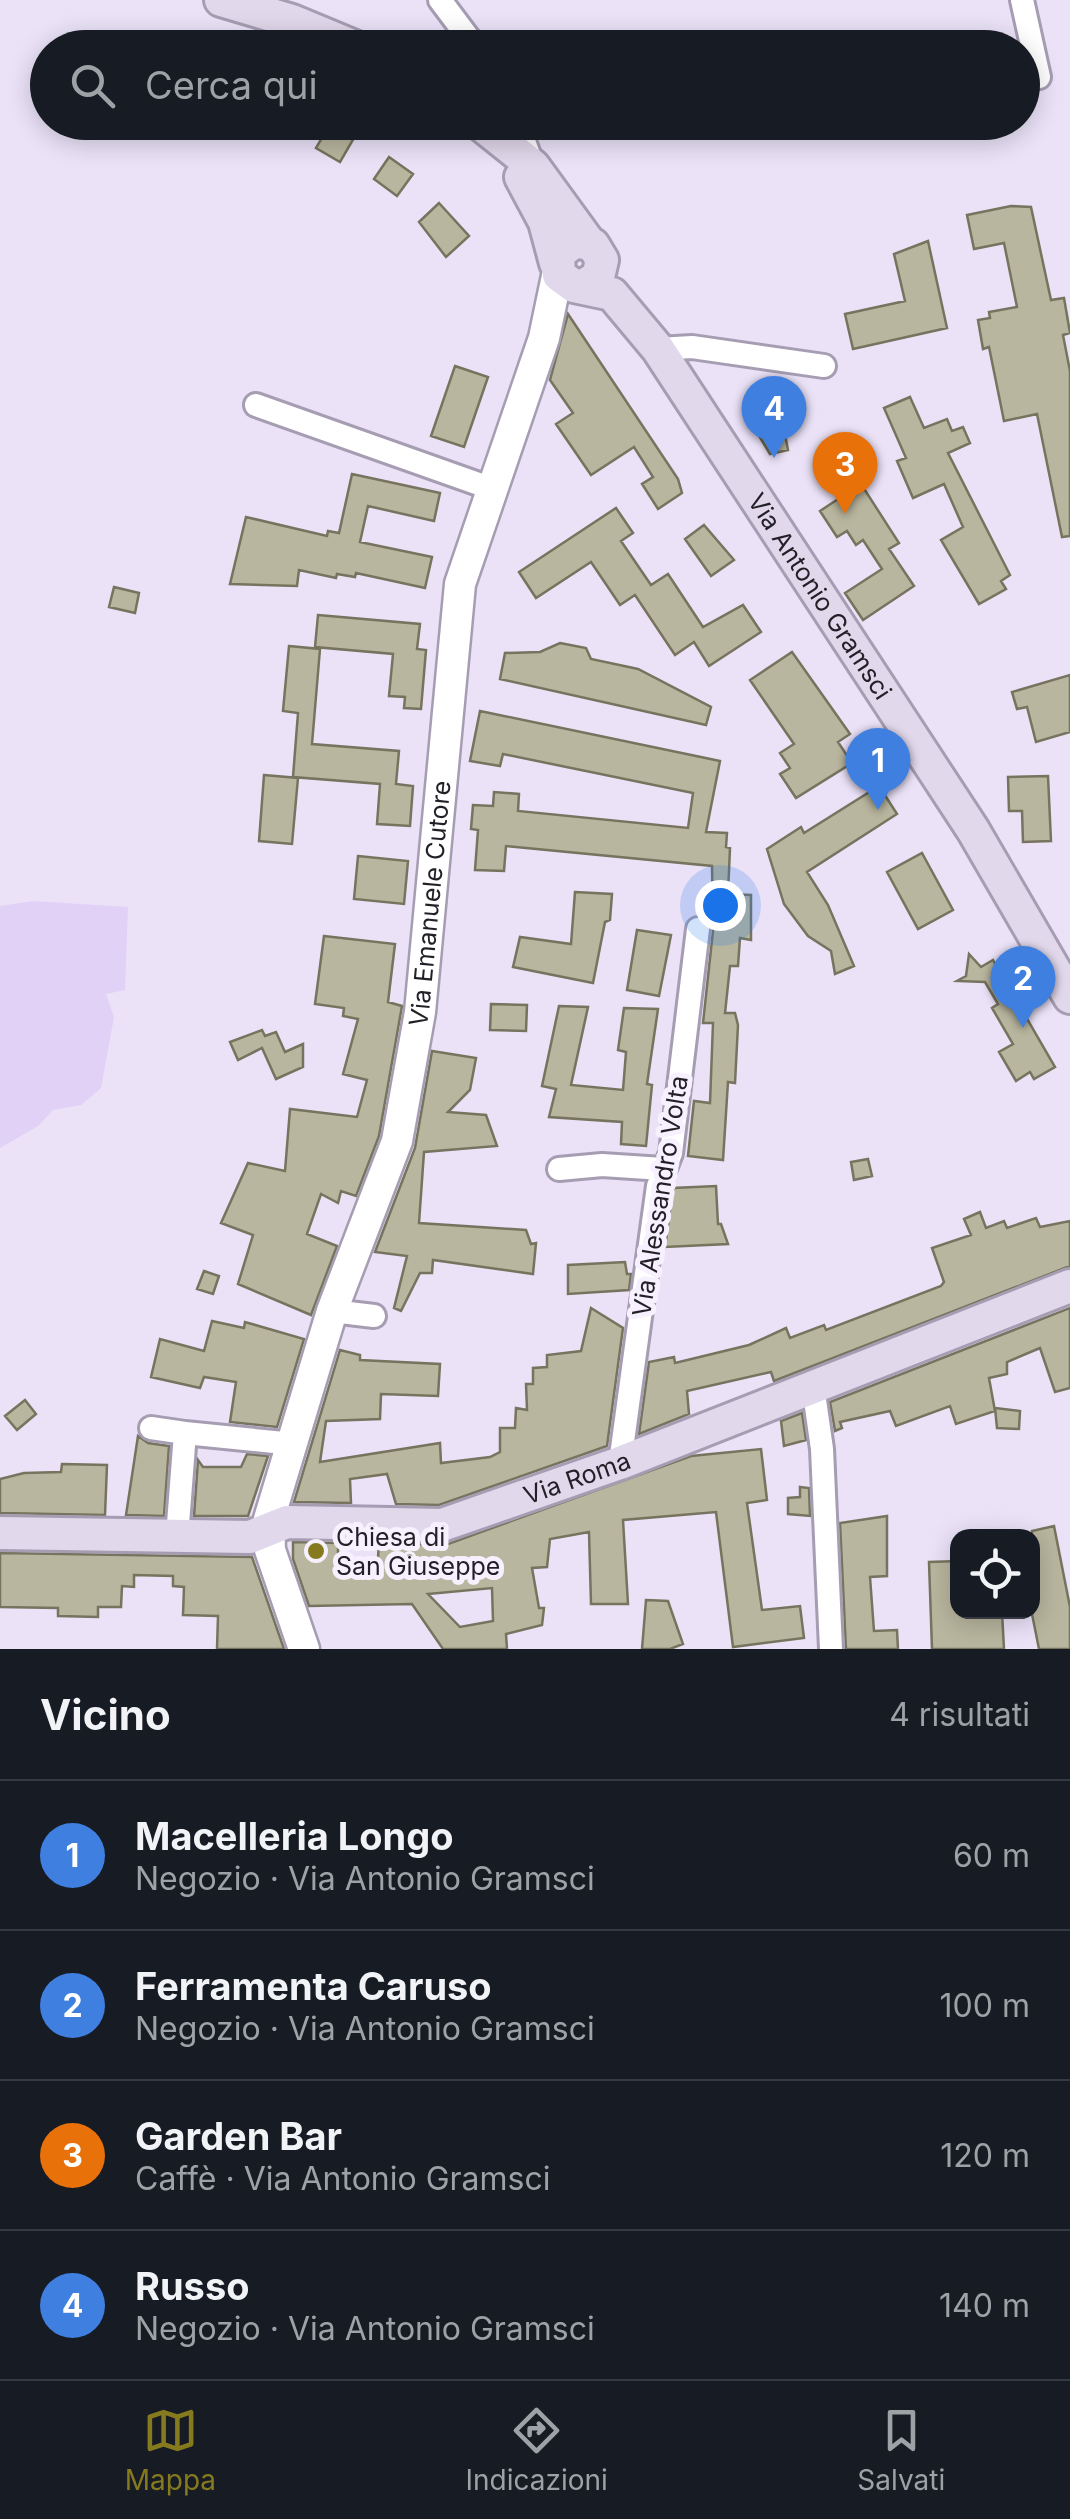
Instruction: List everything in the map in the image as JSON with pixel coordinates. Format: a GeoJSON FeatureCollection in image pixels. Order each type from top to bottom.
{"type":"FeatureCollection","features":[{"type":"Feature","properties":{"kind":"main road"},"geometry":{"type":"LineString","coordinates":[[221,0],[314,30]]}},
{"type":"Feature","properties":{"kind":"main road"},"geometry":{"type":"LineString","coordinates":[[491,140],[535,199],[566,274],[603,289],[624,303]]}},
{"type":"Feature","properties":{"kind":"main road","name":"Via Antonio Gramsci"},"geometry":{"type":"LineString","coordinates":[[500,140],[533,166],[595,249],[624,303],[973,830],[1070,998]]}},
{"type":"Feature","properties":{"kind":"main road"},"geometry":{"type":"LineString","coordinates":[[566,274],[567,244],[595,249]]}},
{"type":"Feature","properties":{"kind":"main road","name":"Via Roma"},"geometry":{"type":"LineString","coordinates":[[0,1533],[250,1537],[288,1522],[442,1525],[620,1464],[1070,1286]]}},
{"type":"Feature","properties":{"kind":"street"},"geometry":{"type":"LineString","coordinates":[[440,0],[462,30]]}},
{"type":"Feature","properties":{"kind":"street"},"geometry":{"type":"LineString","coordinates":[[1022,0],[1029,30]]}},
{"type":"Feature","properties":{"kind":"street"},"geometry":{"type":"LineString","coordinates":[[524,140],[533,166]]}},
{"type":"Feature","properties":{"kind":"street","name":"Via Emanuele Cutore"},"geometry":{"type":"LineString","coordinates":[[270,1529],[332,1311],[397,1141],[420,1012],[460,584],[566,274]]}},
{"type":"Feature","properties":{"kind":"street"},"geometry":{"type":"LineString","coordinates":[[658,349],[692,347],[824,366]]}},
{"type":"Feature","properties":{"kind":"street"},"geometry":{"type":"LineString","coordinates":[[256,405],[490,488]]}},
{"type":"Feature","properties":{"kind":"street","name":"Via Alessandro Volta"},"geometry":{"type":"LineString","coordinates":[[620,1464],[663,1169],[671,1153],[698,929]]}},
{"type":"Feature","properties":{"kind":"street"},"geometry":{"type":"LineString","coordinates":[[559,1168],[602,1165],[663,1169]]}},
{"type":"Feature","properties":{"kind":"street"},"geometry":{"type":"LineString","coordinates":[[332,1311],[374,1316]]}},
{"type":"Feature","properties":{"kind":"street"},"geometry":{"type":"LineString","coordinates":[[813,1386],[822,1449],[831,1649]]}},
{"type":"Feature","properties":{"kind":"street"},"geometry":{"type":"LineString","coordinates":[[151,1428],[294,1444]]}},
{"type":"Feature","properties":{"kind":"street"},"geometry":{"type":"LineString","coordinates":[[177,1536],[185,1433]]}},
{"type":"Feature","properties":{"kind":"street"},"geometry":{"type":"LineString","coordinates":[[270,1529],[270,1550],[304,1649]]}},
{"type":"Feature","properties":{"kind":"shaded area"},"geometry":{"type":"Polygon","coordinates":[[[33,901],[128,907],[125,990],[106,994],[114,1017],[101,1088],[81,1105],[53,1110],[38,1126],[0,1148],[0,906],[33,901]]]}},
{"type":"Feature","properties":{"kind":"building"},"geometry":{"type":"Polygon","coordinates":[[[321,140],[353,140],[340,162],[316,148],[321,140]]]}},
{"type":"Feature","properties":{"kind":"building"},"geometry":{"type":"Polygon","coordinates":[[[389,157],[413,174],[397,196],[374,179],[389,157]]]}},
{"type":"Feature","properties":{"kind":"building"},"geometry":{"type":"Polygon","coordinates":[[[439,203],[469,236],[446,257],[419,222],[439,203]]]}},
{"type":"Feature","properties":{"kind":"building"},"geometry":{"type":"Polygon","coordinates":[[[1011,206],[1031,207],[1051,300],[1064,298],[1070,333],[1063,335],[1070,371],[1070,536],[1062,537],[1037,414],[1004,421],[989,347],[983,349],[978,320],[990,318],[989,312],[1017,307],[1004,243],[974,249],[967,215],[1011,206]]]}},
{"type":"Feature","properties":{"kind":"building"},"geometry":{"type":"Polygon","coordinates":[[[928,241],[947,328],[853,349],[845,314],[905,301],[894,254],[928,241]]]}},
{"type":"Feature","properties":{"kind":"building"},"geometry":{"type":"Polygon","coordinates":[[[568,314],[678,479],[682,493],[658,509],[642,484],[653,477],[634,447],[591,475],[556,424],[573,413],[550,380],[568,314]]]}},
{"type":"Feature","properties":{"kind":"building"},"geometry":{"type":"Polygon","coordinates":[[[455,366],[488,377],[464,447],[431,436],[455,366]]]}},
{"type":"Feature","properties":{"kind":"building"},"geometry":{"type":"Polygon","coordinates":[[[910,397],[924,428],[947,419],[952,431],[963,427],[970,443],[948,453],[1010,575],[1001,581],[1006,589],[979,604],[941,540],[963,527],[944,484],[913,498],[897,461],[906,458],[884,408],[910,397]]]}},
{"type":"Feature","properties":{"kind":"building"},"geometry":{"type":"Polygon","coordinates":[[[746,398],[779,403],[788,450],[770,454],[744,411],[746,398]]]}},
{"type":"Feature","properties":{"kind":"building"},"geometry":{"type":"Polygon","coordinates":[[[352,474],[440,493],[434,521],[368,506],[360,542],[432,557],[425,588],[356,573],[355,577],[337,574],[336,578],[299,570],[297,586],[230,584],[246,517],[327,536],[328,531],[339,533],[352,474]]]}},
{"type":"Feature","properties":{"kind":"building"},"geometry":{"type":"Polygon","coordinates":[[[861,484],[899,543],[889,549],[914,586],[863,620],[845,593],[882,569],[863,540],[856,545],[847,531],[837,537],[820,511],[861,484]]]}},
{"type":"Feature","properties":{"kind":"building"},"geometry":{"type":"Polygon","coordinates":[[[616,508],[633,533],[621,541],[651,585],[668,574],[703,627],[743,605],[761,632],[709,666],[694,642],[675,655],[635,595],[620,605],[591,562],[536,598],[519,572],[616,508]]]}},
{"type":"Feature","properties":{"kind":"building"},"geometry":{"type":"Polygon","coordinates":[[[704,525],[734,560],[711,576],[685,539],[704,525]]]}},
{"type":"Feature","properties":{"kind":"building"},"geometry":{"type":"Polygon","coordinates":[[[114,587],[139,593],[135,613],[109,607],[114,587]]]}},
{"type":"Feature","properties":{"kind":"building"},"geometry":{"type":"Polygon","coordinates":[[[318,615],[420,624],[417,649],[426,650],[421,709],[404,708],[405,697],[389,696],[393,654],[315,647],[318,615]]]}},
{"type":"Feature","properties":{"kind":"building"},"geometry":{"type":"Polygon","coordinates":[[[560,643],[586,648],[591,659],[638,669],[711,707],[706,725],[500,679],[505,653],[540,652],[560,643]]]}},
{"type":"Feature","properties":{"kind":"building"},"geometry":{"type":"Polygon","coordinates":[[[289,646],[320,649],[312,744],[399,751],[396,784],[413,786],[410,826],[377,824],[380,784],[293,777],[298,713],[283,711],[289,646]]]}},
{"type":"Feature","properties":{"kind":"building"},"geometry":{"type":"Polygon","coordinates":[[[792,652],[850,734],[838,742],[852,763],[796,798],[780,774],[790,768],[780,753],[794,744],[750,680],[792,652]]]}},
{"type":"Feature","properties":{"kind":"building"},"geometry":{"type":"Polygon","coordinates":[[[1070,675],[1070,732],[1036,742],[1027,707],[1017,709],[1012,692],[1070,675]]]}},
{"type":"Feature","properties":{"kind":"building"},"geometry":{"type":"Polygon","coordinates":[[[480,711],[720,761],[706,832],[727,833],[728,894],[751,895],[751,940],[740,938],[738,966],[730,966],[725,1013],[735,1013],[738,1025],[735,1083],[728,1082],[723,1160],[688,1156],[694,1101],[710,1103],[713,1023],[703,1023],[713,931],[712,866],[506,846],[504,871],[475,870],[478,830],[471,829],[473,805],[493,806],[494,792],[519,794],[518,811],[688,828],[693,793],[503,754],[500,766],[470,761],[480,711]]]}},
{"type":"Feature","properties":{"kind":"building"},"geometry":{"type":"Polygon","coordinates":[[[264,775],[298,778],[292,844],[259,841],[264,775]]]}},
{"type":"Feature","properties":{"kind":"building"},"geometry":{"type":"Polygon","coordinates":[[[1048,776],[1051,841],[1023,842],[1022,811],[1009,811],[1008,777],[1048,776]]]}},
{"type":"Feature","properties":{"kind":"building"},"geometry":{"type":"Polygon","coordinates":[[[879,786],[897,814],[807,872],[828,905],[854,966],[835,974],[831,951],[808,936],[784,904],[767,849],[801,827],[804,833],[879,786]]]}},
{"type":"Feature","properties":{"kind":"building"},"geometry":{"type":"Polygon","coordinates":[[[922,853],[953,910],[918,929],[887,872],[922,853]]]}},
{"type":"Feature","properties":{"kind":"building"},"geometry":{"type":"Polygon","coordinates":[[[358,856],[408,861],[404,904],[354,899],[358,856]]]}},
{"type":"Feature","properties":{"kind":"building"},"geometry":{"type":"Polygon","coordinates":[[[575,892],[612,894],[610,920],[605,922],[593,983],[513,967],[520,937],[571,944],[575,892]]]}},
{"type":"Feature","properties":{"kind":"building"},"geometry":{"type":"Polygon","coordinates":[[[637,930],[671,935],[659,996],[627,990],[637,930]]]}},
{"type":"Feature","properties":{"kind":"building"},"geometry":{"type":"Polygon","coordinates":[[[324,936],[395,944],[388,1002],[402,1006],[379,1136],[356,1196],[341,1191],[338,1203],[321,1194],[307,1234],[337,1246],[311,1315],[238,1284],[253,1235],[221,1223],[248,1163],[285,1171],[290,1109],[357,1117],[367,1080],[343,1074],[358,1019],[343,1016],[344,1008],[315,1004],[324,936]]]}},
{"type":"Feature","properties":{"kind":"building"},"geometry":{"type":"Polygon","coordinates":[[[969,954],[981,967],[993,960],[1055,1067],[1034,1079],[1030,1072],[1016,1081],[999,1052],[1013,1044],[992,1008],[998,1004],[985,982],[957,981],[966,976],[969,954]]]}},
{"type":"Feature","properties":{"kind":"building"},"geometry":{"type":"Polygon","coordinates":[[[491,1004],[527,1005],[526,1031],[490,1030],[491,1004]]]}},
{"type":"Feature","properties":{"kind":"building"},"geometry":{"type":"Polygon","coordinates":[[[559,1006],[588,1007],[571,1085],[623,1090],[626,1052],[618,1050],[624,1008],[658,1009],[647,1084],[652,1085],[646,1146],[621,1144],[622,1122],[549,1117],[556,1089],[542,1086],[559,1006]]]}},
{"type":"Feature","properties":{"kind":"building"},"geometry":{"type":"Polygon","coordinates":[[[262,1030],[265,1036],[276,1032],[285,1052],[303,1044],[303,1067],[276,1079],[262,1048],[238,1060],[230,1042],[262,1030]]]}},
{"type":"Feature","properties":{"kind":"building"},"geometry":{"type":"Polygon","coordinates":[[[432,1051],[476,1058],[470,1090],[448,1112],[486,1115],[497,1146],[424,1152],[419,1223],[526,1230],[531,1244],[536,1243],[533,1274],[433,1260],[432,1273],[420,1273],[401,1311],[394,1308],[407,1256],[375,1252],[415,1148],[432,1051]]]}},
{"type":"Feature","properties":{"kind":"building"},"geometry":{"type":"Polygon","coordinates":[[[868,1159],[872,1176],[854,1180],[851,1162],[868,1159]]]}},
{"type":"Feature","properties":{"kind":"building"},"geometry":{"type":"Polygon","coordinates":[[[716,1186],[718,1224],[728,1244],[665,1247],[673,1188],[716,1186]]]}},
{"type":"Feature","properties":{"kind":"building"},"geometry":{"type":"Polygon","coordinates":[[[980,1212],[986,1228],[1004,1221],[1007,1228],[1036,1218],[1040,1227],[1070,1221],[1070,1266],[774,1381],[771,1372],[687,1391],[689,1414],[639,1434],[649,1362],[674,1357],[675,1363],[749,1345],[786,1328],[790,1338],[824,1325],[826,1330],[941,1286],[944,1282],[932,1248],[971,1235],[964,1219],[980,1212]]]}},
{"type":"Feature","properties":{"kind":"building"},"geometry":{"type":"Polygon","coordinates":[[[625,1262],[627,1274],[631,1274],[629,1290],[568,1294],[568,1265],[625,1262]]]}},
{"type":"Feature","properties":{"kind":"building"},"geometry":{"type":"Polygon","coordinates":[[[204,1271],[219,1276],[213,1294],[197,1289],[204,1271]]]}},
{"type":"Feature","properties":{"kind":"building"},"geometry":{"type":"Polygon","coordinates":[[[591,1308],[623,1328],[607,1446],[439,1505],[396,1504],[387,1474],[350,1479],[351,1503],[294,1502],[340,1350],[360,1355],[360,1360],[440,1364],[438,1396],[381,1394],[380,1419],[326,1421],[320,1462],[440,1443],[441,1463],[490,1457],[500,1452],[500,1428],[515,1428],[516,1408],[527,1410],[526,1384],[533,1384],[533,1368],[547,1367],[547,1355],[581,1351],[591,1308]]]}},
{"type":"Feature","properties":{"kind":"building"},"geometry":{"type":"Polygon","coordinates":[[[1070,1308],[1070,1388],[1055,1392],[1040,1348],[1007,1362],[1007,1374],[989,1378],[995,1411],[956,1424],[950,1406],[896,1426],[890,1411],[840,1422],[842,1428],[835,1431],[830,1402],[1070,1308]]]}},
{"type":"Feature","properties":{"kind":"building"},"geometry":{"type":"Polygon","coordinates":[[[212,1321],[244,1328],[245,1322],[304,1339],[277,1427],[230,1422],[236,1382],[204,1377],[200,1388],[151,1377],[160,1339],[204,1351],[212,1321]]]}},
{"type":"Feature","properties":{"kind":"building"},"geometry":{"type":"Polygon","coordinates":[[[25,1400],[36,1414],[17,1430],[5,1416],[25,1400]]]}},
{"type":"Feature","properties":{"kind":"building"},"geometry":{"type":"Polygon","coordinates":[[[995,1408],[1020,1411],[1019,1429],[997,1428],[995,1408]]]}},
{"type":"Feature","properties":{"kind":"building"},"geometry":{"type":"Polygon","coordinates":[[[802,1413],[806,1440],[784,1446],[781,1421],[802,1413]]]}},
{"type":"Feature","properties":{"kind":"building"},"geometry":{"type":"Polygon","coordinates":[[[138,1436],[148,1443],[169,1446],[164,1516],[126,1515],[138,1436]]]}},
{"type":"Feature","properties":{"kind":"building"},"geometry":{"type":"Polygon","coordinates":[[[761,1449],[767,1500],[747,1503],[762,1610],[800,1606],[804,1638],[733,1647],[716,1512],[623,1520],[628,1604],[591,1604],[589,1532],[550,1539],[547,1567],[532,1568],[539,1608],[544,1608],[542,1625],[506,1634],[507,1649],[443,1649],[412,1604],[309,1606],[293,1559],[293,1542],[338,1543],[338,1568],[377,1570],[379,1544],[448,1544],[691,1456],[761,1449]],[[492,1588],[428,1594],[460,1627],[493,1621],[492,1588]]]}},
{"type":"Feature","properties":{"kind":"building"},"geometry":{"type":"Polygon","coordinates":[[[247,1454],[268,1456],[248,1516],[194,1516],[198,1460],[203,1467],[241,1467],[247,1454]]]}},
{"type":"Feature","properties":{"kind":"building"},"geometry":{"type":"Polygon","coordinates":[[[62,1464],[107,1465],[105,1515],[0,1513],[0,1479],[24,1473],[61,1472],[62,1464]]]}},
{"type":"Feature","properties":{"kind":"building"},"geometry":{"type":"Polygon","coordinates":[[[800,1487],[809,1488],[810,1516],[788,1514],[788,1498],[800,1497],[800,1487]]]}},
{"type":"Feature","properties":{"kind":"building"},"geometry":{"type":"Polygon","coordinates":[[[887,1516],[887,1576],[870,1577],[874,1631],[897,1630],[898,1649],[846,1649],[840,1523],[887,1516]]]}},
{"type":"Feature","properties":{"kind":"building"},"geometry":{"type":"Polygon","coordinates":[[[1054,1526],[1070,1607],[1070,1649],[1039,1649],[1033,1619],[1040,1619],[1040,1529],[1054,1526]]]}},
{"type":"Feature","properties":{"kind":"building"},"geometry":{"type":"Polygon","coordinates":[[[0,1553],[252,1557],[284,1649],[217,1649],[218,1616],[183,1615],[184,1587],[173,1586],[173,1576],[134,1575],[134,1587],[122,1586],[121,1607],[98,1607],[98,1617],[58,1616],[58,1608],[0,1607],[0,1553]]]}},
{"type":"Feature","properties":{"kind":"building"},"geometry":{"type":"Polygon","coordinates":[[[950,1561],[950,1619],[1002,1619],[1004,1649],[932,1649],[929,1562],[950,1561]]]}},
{"type":"Feature","properties":{"kind":"building"},"geometry":{"type":"Polygon","coordinates":[[[646,1600],[668,1601],[683,1644],[670,1649],[642,1649],[646,1600]]]}},
{"type":"Feature","properties":{"kind":"place","name":"Russo"},"geometry":{"type":"Point","coordinates":[774,458]}},
{"type":"Feature","properties":{"kind":"place","name":"Garden Bar"},"geometry":{"type":"Point","coordinates":[845,514]}},
{"type":"Feature","properties":{"kind":"place","name":"Macelleria Longo"},"geometry":{"type":"Point","coordinates":[878,810]}},
{"type":"Feature","properties":{"kind":"place","name":"Ferramenta Caruso"},"geometry":{"type":"Point","coordinates":[1023,1028]}},
{"type":"Feature","properties":{"kind":"place","name":"Chiesa di San Giuseppe"},"geometry":{"type":"Point","coordinates":[316,1551]}}]}
